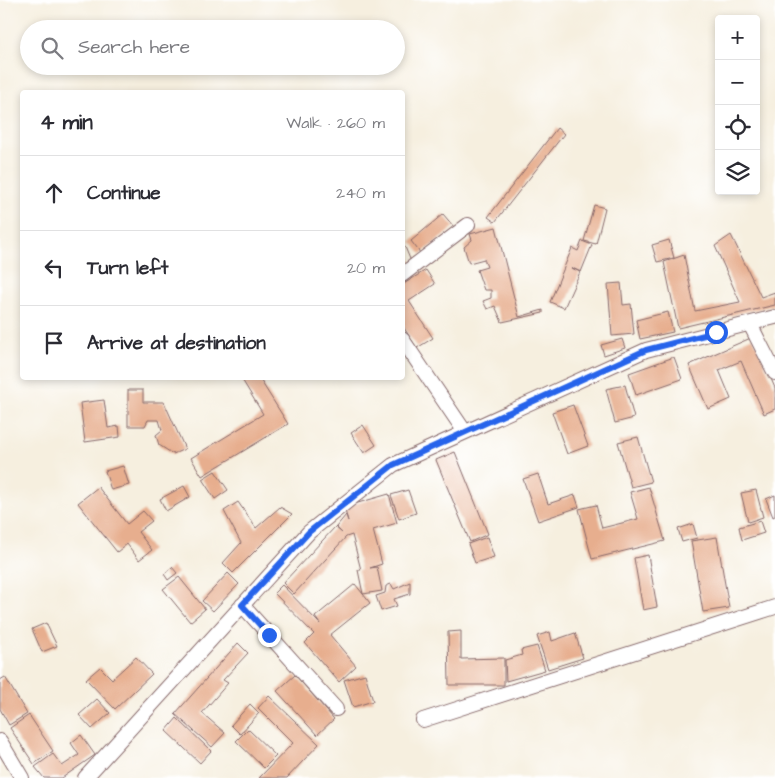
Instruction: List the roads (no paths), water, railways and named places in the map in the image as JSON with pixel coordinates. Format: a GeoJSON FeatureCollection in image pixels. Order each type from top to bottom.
{"type":"FeatureCollection","features":[{"type":"Feature","properties":{"kind":"street"},"geometry":{"type":"LineString","coordinates":[[405,273],[468,225]]}},
{"type":"Feature","properties":{"kind":"street"},"geometry":{"type":"LineString","coordinates":[[85,778],[309,532],[393,465],[646,350],[775,317]]}},
{"type":"Feature","properties":{"kind":"street"},"geometry":{"type":"LineString","coordinates":[[750,324],[775,373]]}},
{"type":"Feature","properties":{"kind":"street"},"geometry":{"type":"LineString","coordinates":[[405,343],[466,432]]}},
{"type":"Feature","properties":{"kind":"street"},"geometry":{"type":"LineString","coordinates":[[242,605],[336,709]]}},
{"type":"Feature","properties":{"kind":"street"},"geometry":{"type":"LineString","coordinates":[[422,720],[775,607]]}},
{"type":"Feature","properties":{"kind":"street"},"geometry":{"type":"LineString","coordinates":[[0,740],[22,778]]}}]}
